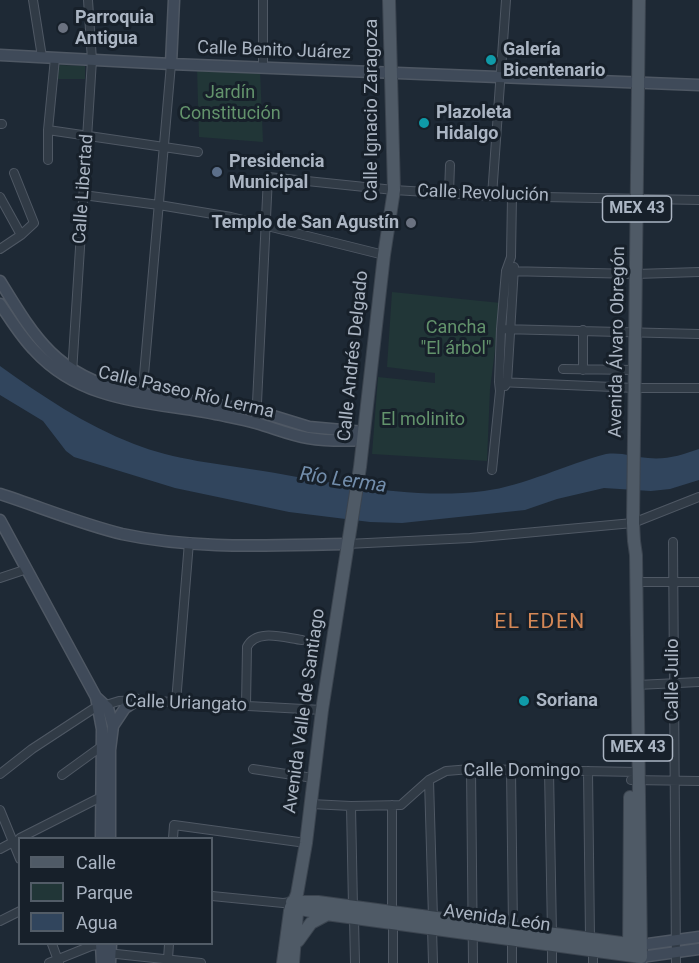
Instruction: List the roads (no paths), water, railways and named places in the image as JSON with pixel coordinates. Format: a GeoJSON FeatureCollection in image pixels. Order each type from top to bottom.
{"type":"FeatureCollection","features":[{"type":"Feature","properties":{"kind":"main road","name":"Calle Ignacio Zaragoza"},"geometry":{"type":"LineString","coordinates":[[384,255],[394,190],[389,0]]}},
{"type":"Feature","properties":{"kind":"main road","name":"Avenida Álvaro Obregón"},"geometry":{"type":"LineString","coordinates":[[635,954],[634,776],[629,583],[633,541],[639,0]]}},
{"type":"Feature","properties":{"kind":"main road","name":"Calle Andrés Delgado"},"geometry":{"type":"LineString","coordinates":[[348,539],[360,467],[384,255]]}},
{"type":"Feature","properties":{"kind":"main road","name":"Avenida Valle de Santiago"},"geometry":{"type":"LineString","coordinates":[[283,963],[306,843],[322,710],[348,539]]}},
{"type":"Feature","properties":{"kind":"main road","name":"Avenida Álvaro Obregón"},"geometry":{"type":"LineString","coordinates":[[633,541],[636,555],[637,685],[634,776]]}},
{"type":"Feature","properties":{"kind":"main road","name":"Avenida Valle de Santiago"},"geometry":{"type":"LineString","coordinates":[[293,902],[294,958]]}},
{"type":"Feature","properties":{"kind":"main road","name":"Avenida León"},"geometry":{"type":"LineString","coordinates":[[293,902],[591,944],[635,954]]}},
{"type":"Feature","properties":{"kind":"main road","name":"Avenida León"},"geometry":{"type":"LineString","coordinates":[[293,902],[326,914],[353,912]]}},
{"type":"Feature","properties":{"kind":"main road"},"geometry":{"type":"LineString","coordinates":[[294,958],[297,942],[306,927],[326,914]]}},
{"type":"Feature","properties":{"kind":"street"},"geometry":{"type":"LineString","coordinates":[[33,0],[42,57]]}},
{"type":"Feature","properties":{"kind":"street","name":"Calle Libertad"},"geometry":{"type":"LineString","coordinates":[[72,374],[92,60],[88,0]]}},
{"type":"Feature","properties":{"kind":"street"},"geometry":{"type":"LineString","coordinates":[[142,398],[171,64],[174,0]]}},
{"type":"Feature","properties":{"kind":"street"},"geometry":{"type":"LineString","coordinates":[[263,0],[263,66]]}},
{"type":"Feature","properties":{"kind":"street"},"geometry":{"type":"LineString","coordinates":[[492,196],[506,0]]}},
{"type":"Feature","properties":{"kind":"street","name":"Calle Benito Juárez"},"geometry":{"type":"LineString","coordinates":[[0,55],[699,85]]}},
{"type":"Feature","properties":{"kind":"street"},"geometry":{"type":"LineString","coordinates":[[48,160],[48,130],[55,58]]}},
{"type":"Feature","properties":{"kind":"street"},"geometry":{"type":"LineString","coordinates":[[48,130],[198,152]]}},
{"type":"Feature","properties":{"kind":"street"},"geometry":{"type":"LineString","coordinates":[[449,193],[450,165]]}},
{"type":"Feature","properties":{"kind":"street"},"geometry":{"type":"LineString","coordinates":[[0,249],[34,223],[14,173]]}},
{"type":"Feature","properties":{"kind":"street","name":"Calle Revolución"},"geometry":{"type":"LineString","coordinates":[[267,225],[268,177],[394,190],[492,196],[699,200]]}},
{"type":"Feature","properties":{"kind":"street"},"geometry":{"type":"LineString","coordinates":[[83,195],[159,205],[267,225],[384,255]]}},
{"type":"Feature","properties":{"kind":"street"},"geometry":{"type":"LineString","coordinates":[[492,470],[500,392],[511,329],[512,196]]}},
{"type":"Feature","properties":{"kind":"street"},"geometry":{"type":"LineString","coordinates":[[0,197],[21,235]]}},
{"type":"Feature","properties":{"kind":"street"},"geometry":{"type":"LineString","coordinates":[[256,423],[267,225]]}},
{"type":"Feature","properties":{"kind":"street"},"geometry":{"type":"LineString","coordinates":[[511,271],[636,274],[699,272]]}},
{"type":"Feature","properties":{"kind":"street"},"geometry":{"type":"LineString","coordinates":[[503,382],[501,329],[511,271]]}},
{"type":"Feature","properties":{"kind":"street","name":"Calle Paseo Río Lerma"},"geometry":{"type":"LineString","coordinates":[[0,281],[29,329],[41,344],[86,387],[104,395],[257,411],[309,427],[363,436]]}},
{"type":"Feature","properties":{"kind":"street","name":"Calle Paseo Río Lerma"},"geometry":{"type":"LineString","coordinates":[[0,304],[36,352],[51,366],[72,374]]}},
{"type":"Feature","properties":{"kind":"street"},"geometry":{"type":"LineString","coordinates":[[501,329],[699,334]]}},
{"type":"Feature","properties":{"kind":"street"},"geometry":{"type":"LineString","coordinates":[[583,330],[583,370]]}},
{"type":"Feature","properties":{"kind":"street"},"geometry":{"type":"LineString","coordinates":[[564,369],[635,370]]}},
{"type":"Feature","properties":{"kind":"street"},"geometry":{"type":"LineString","coordinates":[[503,382],[635,388],[699,388]]}},
{"type":"Feature","properties":{"kind":"street","name":"Calle Paseo Río Lerma"},"geometry":{"type":"LineString","coordinates":[[142,398],[256,423],[308,438],[336,441],[363,436]]}},
{"type":"Feature","properties":{"kind":"street"},"geometry":{"type":"LineString","coordinates":[[0,494],[104,529],[146,538],[267,546],[348,539],[470,538],[633,520],[699,497]]}},
{"type":"Feature","properties":{"kind":"street"},"geometry":{"type":"LineString","coordinates":[[2,528],[100,703],[111,715],[113,726],[101,837]]}},
{"type":"Feature","properties":{"kind":"street"},"geometry":{"type":"LineString","coordinates":[[176,702],[189,542]]}},
{"type":"Feature","properties":{"kind":"street","name":"Calle Julio"},"geometry":{"type":"LineString","coordinates":[[673,542],[676,952]]}},
{"type":"Feature","properties":{"kind":"street"},"geometry":{"type":"LineString","coordinates":[[0,578],[27,569]]}},
{"type":"Feature","properties":{"kind":"street"},"geometry":{"type":"LineString","coordinates":[[636,582],[699,582]]}},
{"type":"Feature","properties":{"kind":"street"},"geometry":{"type":"LineString","coordinates":[[246,706],[247,647],[252,639],[261,636],[302,640]]}},
{"type":"Feature","properties":{"kind":"street"},"geometry":{"type":"LineString","coordinates":[[637,685],[699,682]]}},
{"type":"Feature","properties":{"kind":"street"},"geometry":{"type":"LineString","coordinates":[[113,726],[125,708],[137,700]]}},
{"type":"Feature","properties":{"kind":"street","name":"Calle Uriangato"},"geometry":{"type":"LineString","coordinates":[[0,774],[32,749],[100,703],[137,700],[322,710]]}},
{"type":"Feature","properties":{"kind":"street"},"geometry":{"type":"LineString","coordinates":[[100,703],[110,837]]}},
{"type":"Feature","properties":{"kind":"street"},"geometry":{"type":"LineString","coordinates":[[62,775],[102,746]]}},
{"type":"Feature","properties":{"kind":"street"},"geometry":{"type":"LineString","coordinates":[[253,769],[313,778]]}},
{"type":"Feature","properties":{"kind":"street"},"geometry":{"type":"LineString","coordinates":[[471,769],[473,963]]}},
{"type":"Feature","properties":{"kind":"street","name":"Calle Domingo"},"geometry":{"type":"LineString","coordinates":[[310,804],[400,805],[429,780],[446,771],[471,769],[588,771],[674,781],[699,781]]}},
{"type":"Feature","properties":{"kind":"street"},"geometry":{"type":"LineString","coordinates":[[511,770],[512,963]]}},
{"type":"Feature","properties":{"kind":"street"},"geometry":{"type":"LineString","coordinates":[[549,771],[552,963]]}},
{"type":"Feature","properties":{"kind":"street"},"geometry":{"type":"LineString","coordinates":[[588,771],[593,963]]}},
{"type":"Feature","properties":{"kind":"street"},"geometry":{"type":"LineString","coordinates":[[429,780],[432,963]]}},
{"type":"Feature","properties":{"kind":"street"},"geometry":{"type":"LineString","coordinates":[[23,837],[106,795]]}},
{"type":"Feature","properties":{"kind":"street"},"geometry":{"type":"LineString","coordinates":[[392,805],[393,963]]}},
{"type":"Feature","properties":{"kind":"street"},"geometry":{"type":"LineString","coordinates":[[351,806],[355,963]]}},
{"type":"Feature","properties":{"kind":"street"},"geometry":{"type":"LineString","coordinates":[[0,810],[17,840],[0,849]]}},
{"type":"Feature","properties":{"kind":"street"},"geometry":{"type":"LineString","coordinates":[[173,837],[174,825],[306,843]]}},
{"type":"Feature","properties":{"kind":"street"},"geometry":{"type":"LineString","coordinates":[[213,896],[293,902]]}},
{"type":"Feature","properties":{"kind":"street"},"geometry":{"type":"LineString","coordinates":[[0,921],[18,912]]}},
{"type":"Feature","properties":{"kind":"street","name":"Avenida León"},"geometry":{"type":"LineString","coordinates":[[676,952],[699,938]]}},
{"type":"Feature","properties":{"kind":"street"},"geometry":{"type":"LineString","coordinates":[[52,945],[58,961]]}},
{"type":"Feature","properties":{"kind":"street"},"geometry":{"type":"LineString","coordinates":[[168,959],[169,945]]}},
{"type":"Feature","properties":{"kind":"street","name":"Avenida León"},"geometry":{"type":"LineString","coordinates":[[635,954],[699,949]]}},
{"type":"Feature","properties":{"kind":"street"},"geometry":{"type":"LineString","coordinates":[[49,963],[106,951],[201,963]]}},
{"type":"Feature","properties":{"kind":"water"},"geometry":{"type":"Polygon","coordinates":[[[0,366],[64,409],[98,428],[134,444],[165,454],[214,464],[373,489],[456,493],[484,491],[514,485],[606,454],[661,458],[699,449],[699,480],[670,489],[651,491],[604,488],[557,499],[525,510],[402,523],[370,522],[289,512],[175,488],[74,457],[66,451],[43,421],[0,395],[0,366]]]}},
{"type":"Feature","properties":{"kind":"place","name":"Parroquia Antigua"},"geometry":{"type":"Point","coordinates":[63,28]}},
{"type":"Feature","properties":{"kind":"place","name":"Galería Bicentenario"},"geometry":{"type":"Point","coordinates":[491,60]}},
{"type":"Feature","properties":{"kind":"place","name":"Plazoleta Hidalgo"},"geometry":{"type":"Point","coordinates":[424,123]}},
{"type":"Feature","properties":{"kind":"place","name":"Presidencia Municipal"},"geometry":{"type":"Point","coordinates":[217,172]}},
{"type":"Feature","properties":{"kind":"place","name":"Templo de San Agustín"},"geometry":{"type":"Point","coordinates":[411,223]}},
{"type":"Feature","properties":{"kind":"place","name":"Soriana"},"geometry":{"type":"Point","coordinates":[524,701]}},
{"type":"Feature","properties":{"kind":"district","name":"EL EDEN"},"geometry":{"type":"Point","coordinates":[540,623]}},
{"type":"Feature","properties":{"kind":"park label","name":"Jardín Constitución"},"geometry":{"type":"Point","coordinates":[230,103]}},
{"type":"Feature","properties":{"kind":"park label","name":"Cancha \"El árbol\""},"geometry":{"type":"Point","coordinates":[456,338]}},
{"type":"Feature","properties":{"kind":"park label","name":"El molinito"},"geometry":{"type":"Point","coordinates":[423,420]}},
{"type":"Feature","properties":{"kind":"water label","name":"Río Lerma"},"geometry":{"type":"Point","coordinates":[343,481]}}]}
